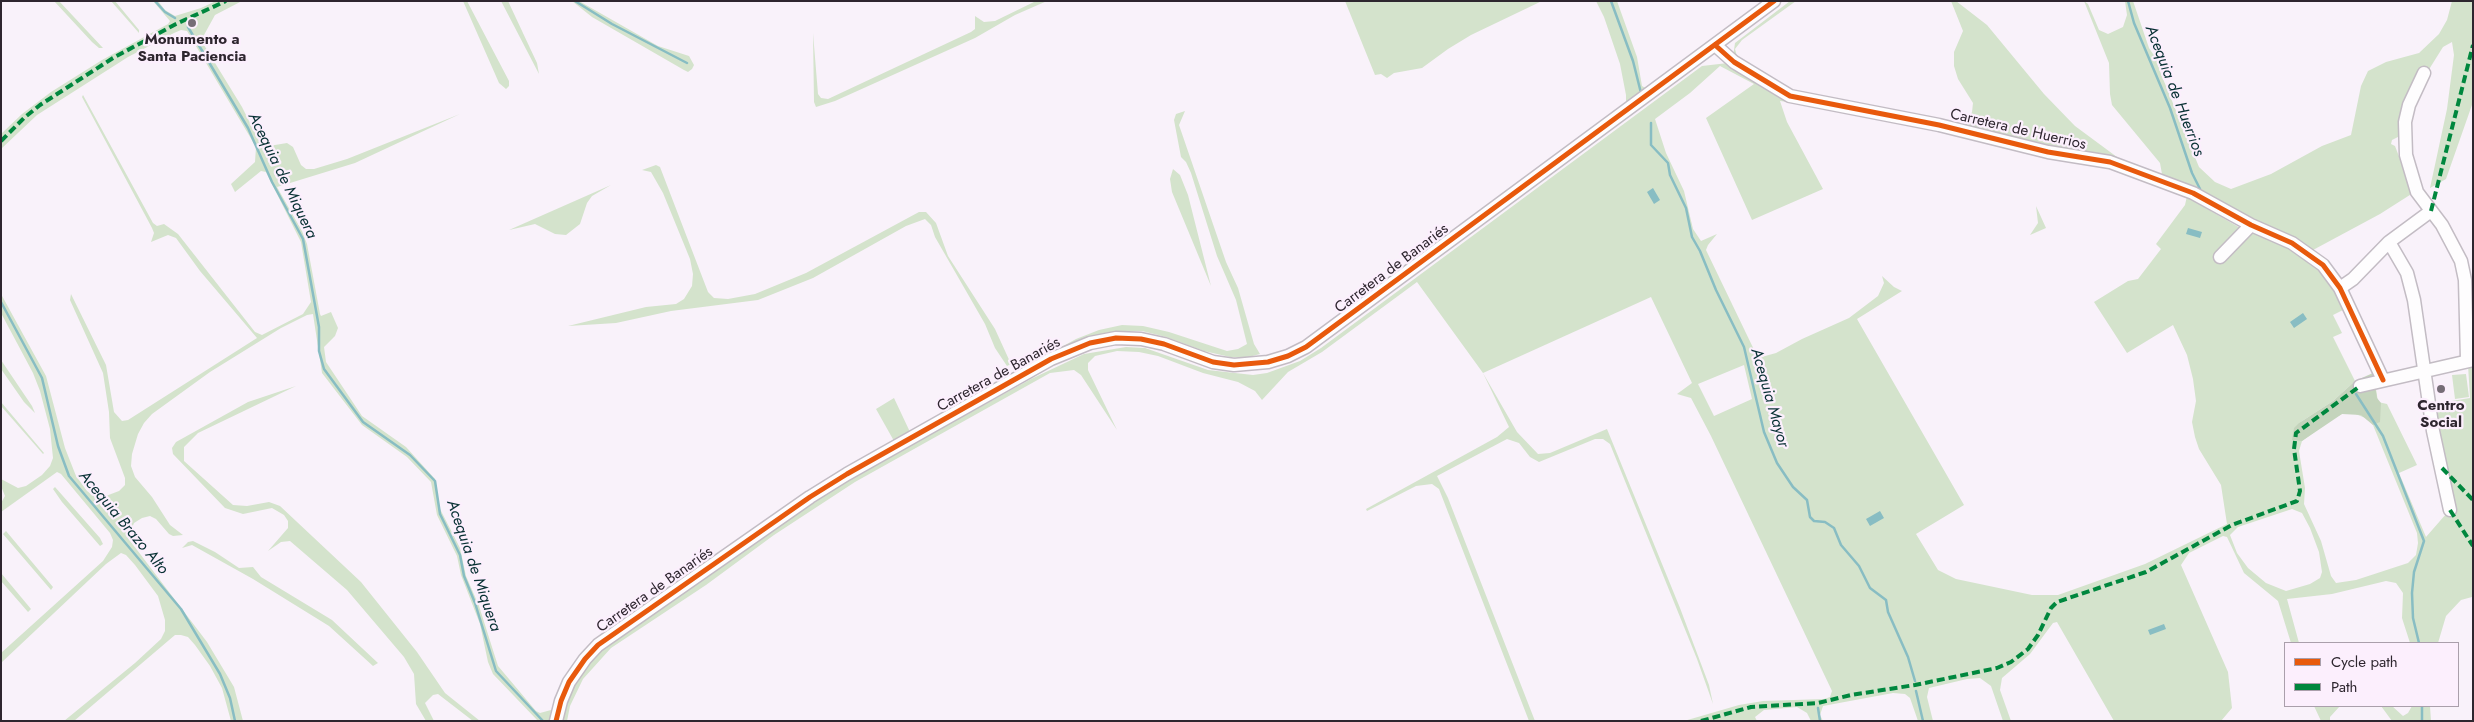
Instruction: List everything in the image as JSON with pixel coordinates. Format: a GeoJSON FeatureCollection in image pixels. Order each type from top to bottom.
{"type":"FeatureCollection","features":[{"type":"Feature","properties":{"kind":"street","name":"Carretera de Banariés"},"geometry":{"type":"LineString","coordinates":[[556,721],[561,701],[574,673],[598,645],[810,497],[867,462],[1051,359],[1076,347],[1103,339],[1130,338],[1153,341],[1213,362],[1234,364],[1268,362],[1297,352],[1321,338],[1774,1]]}},
{"type":"Feature","properties":{"kind":"street","name":"Carretera de Huerrios"},"geometry":{"type":"LineString","coordinates":[[1715,45],[1734,62],[1780,92],[1790,96],[1940,125],[2048,152],[2126,166],[2193,193],[2251,225],[2292,243],[2323,265],[2340,288],[2383,380]]}},
{"type":"Feature","properties":{"kind":"street"},"geometry":{"type":"LineString","coordinates":[[2360,386],[2470,360],[2464,272],[2452,243],[2412,182],[2405,138],[2409,105],[2424,72]]}},
{"type":"Feature","properties":{"kind":"street"},"geometry":{"type":"LineString","coordinates":[[2340,288],[2353,279],[2389,242],[2431,211]]}},
{"type":"Feature","properties":{"kind":"street"},"geometry":{"type":"LineString","coordinates":[[2220,258],[2251,225]]}},
{"type":"Feature","properties":{"kind":"street"},"geometry":{"type":"LineString","coordinates":[[2389,242],[2407,273],[2414,300],[2424,370],[2450,510]]}},
{"type":"Feature","properties":{"kind":"green space"},"geometry":{"type":"Polygon","coordinates":[[[54,1],[59,1],[103,48],[99,48],[92,42],[54,1]]]}},
{"type":"Feature","properties":{"kind":"green space"},"geometry":{"type":"Polygon","coordinates":[[[111,1],[115,1],[139,30],[139,33],[111,1]]]}},
{"type":"Feature","properties":{"kind":"green space"},"geometry":{"type":"Polygon","coordinates":[[[153,1],[158,1],[165,10],[175,16],[216,1],[242,1],[215,15],[204,35],[204,45],[242,107],[258,139],[263,145],[269,146],[287,143],[293,147],[301,165],[306,169],[314,169],[347,159],[460,114],[355,163],[277,187],[302,231],[307,244],[320,314],[321,316],[331,312],[338,328],[335,336],[324,347],[326,362],[362,416],[406,447],[435,479],[440,509],[460,548],[466,576],[479,606],[498,666],[536,711],[540,713],[551,710],[550,721],[538,721],[493,674],[488,662],[480,624],[461,575],[457,556],[437,515],[431,482],[407,457],[362,425],[322,373],[313,314],[281,328],[210,372],[152,414],[138,434],[132,454],[131,466],[135,477],[152,497],[170,525],[183,535],[173,536],[169,534],[156,519],[150,516],[134,523],[128,538],[207,642],[234,687],[243,721],[231,721],[222,688],[210,666],[195,645],[188,637],[175,635],[74,721],[64,721],[135,663],[161,639],[165,631],[165,620],[158,596],[135,565],[126,555],[121,553],[106,564],[1,663],[1,653],[103,561],[112,547],[113,540],[110,533],[61,474],[57,472],[1,512],[1,503],[5,496],[1,486],[1,479],[18,488],[26,486],[42,475],[50,466],[53,458],[50,429],[40,391],[33,373],[1,313],[1,294],[46,376],[65,448],[76,476],[87,491],[98,499],[119,491],[125,485],[125,478],[110,438],[109,412],[103,373],[70,300],[71,294],[106,365],[114,412],[122,421],[128,420],[257,338],[200,271],[176,238],[168,235],[151,242],[154,233],[152,228],[82,97],[83,95],[153,223],[157,226],[164,224],[178,234],[255,332],[262,335],[303,314],[311,302],[301,242],[266,172],[261,171],[235,192],[231,184],[255,162],[256,147],[187,31],[181,30],[174,33],[128,57],[37,115],[1,149],[1,134],[22,114],[51,92],[102,60],[168,24],[170,21],[153,1]]]}},
{"type":"Feature","properties":{"kind":"green space"},"geometry":{"type":"Polygon","coordinates":[[[463,1],[467,1],[509,81],[509,86],[506,89],[499,83],[463,1]]]}},
{"type":"Feature","properties":{"kind":"green space"},"geometry":{"type":"Polygon","coordinates":[[[501,1],[508,1],[537,63],[539,74],[501,1]]]}},
{"type":"Feature","properties":{"kind":"green space"},"geometry":{"type":"Polygon","coordinates":[[[572,1],[579,1],[658,46],[689,56],[694,65],[692,69],[688,72],[684,70],[592,17],[572,1]]]}},
{"type":"Feature","properties":{"kind":"green space"},"geometry":{"type":"Polygon","coordinates":[[[1036,1],[1047,1],[1015,15],[975,38],[835,101],[816,107],[814,102],[813,33],[818,94],[821,98],[828,99],[971,32],[975,29],[975,16],[984,22],[995,21],[1036,1]]]}},
{"type":"Feature","properties":{"kind":"green space"},"geometry":{"type":"Polygon","coordinates":[[[1345,1],[1542,1],[1471,35],[1422,68],[1394,73],[1387,78],[1381,74],[1375,75],[1345,1]]]}},
{"type":"Feature","properties":{"kind":"green space"},"geometry":{"type":"Polygon","coordinates":[[[1596,1],[1617,1],[1637,57],[1642,86],[1647,89],[1621,109],[1626,102],[1626,95],[1620,64],[1604,17],[1596,1]]]}},
{"type":"Feature","properties":{"kind":"green space"},"geometry":{"type":"Polygon","coordinates":[[[1790,1],[1796,1],[1742,40],[1735,49],[1738,60],[1794,92],[1962,125],[1966,124],[1972,112],[1973,103],[1958,79],[1954,66],[1954,52],[1963,31],[1951,1],[1956,1],[1987,25],[2044,94],[2075,126],[2121,160],[2162,174],[2160,163],[2112,105],[2109,63],[2084,1],[2088,4],[2099,30],[2108,34],[2123,27],[2127,15],[2125,1],[2133,1],[2149,48],[2153,54],[2163,58],[2159,69],[2199,167],[2215,182],[2231,189],[2271,174],[2322,146],[2351,135],[2361,86],[2368,71],[2386,62],[2419,53],[2439,34],[2447,20],[2452,1],[2473,1],[2473,102],[2446,179],[2430,188],[2447,109],[2454,55],[2452,42],[2443,47],[2428,71],[2420,68],[2407,96],[2400,136],[2392,140],[2391,144],[2395,146],[2413,193],[2380,214],[2313,250],[2292,237],[2255,222],[2205,193],[2197,203],[2242,229],[2297,250],[2332,287],[2343,310],[2333,315],[2342,333],[2333,337],[2355,381],[2333,401],[2299,423],[2376,389],[2378,402],[2387,404],[2417,465],[2399,473],[2426,537],[2453,506],[2433,404],[2470,398],[2468,365],[2473,363],[2473,609],[2472,597],[2461,600],[2446,616],[2438,642],[2410,642],[2402,618],[2403,593],[2396,583],[2386,581],[2332,594],[2287,599],[2299,642],[2291,642],[2278,601],[2244,573],[2227,537],[2223,536],[2189,553],[2181,565],[2228,672],[2232,708],[2221,721],[2114,721],[2057,622],[2053,623],[2030,654],[2002,678],[2000,690],[2011,721],[2003,721],[1991,686],[1980,678],[1967,679],[1929,688],[1927,697],[1933,721],[1918,721],[1910,698],[1905,694],[1893,693],[1823,706],[1820,715],[1823,721],[1811,721],[1807,713],[1797,707],[1764,710],[1755,717],[1757,721],[1684,721],[1739,705],[1763,701],[1824,699],[1830,697],[1832,691],[1711,436],[1691,398],[1677,394],[1692,383],[1651,297],[1483,373],[1417,282],[1322,352],[1288,372],[1262,400],[1255,391],[1238,382],[1203,373],[1158,356],[1139,352],[1117,351],[1095,356],[1088,363],[1088,370],[1117,430],[1081,375],[1074,370],[1050,373],[855,482],[774,535],[706,585],[611,648],[583,679],[570,706],[567,721],[560,721],[572,686],[593,656],[788,517],[865,468],[886,459],[1031,379],[1084,354],[1126,347],[1145,348],[1208,370],[1253,375],[1267,373],[1300,361],[1321,348],[1702,66],[1728,63],[1733,57],[1735,43],[1790,1]],[[1720,66],[1690,93],[1655,119],[1666,153],[1684,191],[1693,229],[1701,241],[1717,234],[1706,250],[1758,358],[1776,353],[1849,318],[1878,296],[1884,283],[1882,276],[1894,287],[1902,291],[1857,319],[1964,505],[1916,534],[1938,570],[1956,579],[2032,595],[2058,595],[2145,564],[2227,524],[2221,485],[2199,449],[2195,437],[2192,422],[2196,401],[2193,379],[2187,355],[2173,325],[2127,353],[2094,302],[2128,281],[2138,279],[2161,249],[2156,244],[2185,205],[2187,196],[2163,185],[2106,167],[1982,138],[1817,106],[1780,101],[1787,122],[1823,189],[1752,220],[1706,118],[1754,84],[1720,66]],[[1744,365],[1698,384],[1714,416],[1752,399],[1744,365]],[[2353,413],[2342,414],[2332,419],[2302,441],[2299,451],[2305,488],[2304,504],[2321,541],[2331,576],[2336,583],[2356,580],[2408,563],[2416,555],[2418,543],[2417,533],[2373,425],[2368,419],[2353,413]],[[2292,509],[2238,527],[2230,535],[2237,553],[2248,568],[2266,583],[2286,591],[2310,584],[2320,578],[2322,572],[2319,552],[2310,528],[2302,513],[2292,509]]]}},
{"type":"Feature","properties":{"kind":"green space"},"geometry":{"type":"Polygon","coordinates":[[[1185,111],[1179,125],[1226,262],[1238,288],[1254,344],[1260,354],[1245,358],[1230,357],[1204,351],[1166,337],[1142,331],[1123,331],[1101,334],[1076,342],[1016,372],[1076,339],[1099,330],[1122,325],[1143,326],[1169,332],[1227,351],[1238,349],[1247,344],[1236,300],[1217,256],[1191,173],[1186,162],[1181,157],[1174,120],[1176,114],[1185,111]]]}},
{"type":"Feature","properties":{"kind":"green space"},"geometry":{"type":"Polygon","coordinates":[[[656,165],[660,167],[708,292],[714,298],[728,299],[755,294],[806,273],[919,212],[926,212],[936,223],[948,256],[995,329],[1011,364],[1007,366],[995,348],[985,324],[935,237],[931,225],[925,219],[906,226],[813,278],[758,300],[671,311],[616,323],[568,326],[646,307],[676,304],[684,299],[692,286],[693,274],[690,259],[663,193],[651,172],[642,170],[656,165]]]}},
{"type":"Feature","properties":{"kind":"green space"},"geometry":{"type":"Polygon","coordinates":[[[1173,169],[1180,175],[1188,195],[1211,286],[1172,192],[1170,179],[1173,169]]]}},
{"type":"Feature","properties":{"kind":"green space"},"geometry":{"type":"Polygon","coordinates":[[[611,185],[592,196],[587,203],[580,224],[566,235],[555,234],[535,224],[509,230],[611,185]]]}},
{"type":"Feature","properties":{"kind":"green space"},"geometry":{"type":"Polygon","coordinates":[[[2036,206],[2046,228],[2030,235],[2038,223],[2036,206]]]}},
{"type":"Feature","properties":{"kind":"green space"},"geometry":{"type":"Polygon","coordinates":[[[1,360],[35,413],[24,402],[1,369],[1,360]]]}},
{"type":"Feature","properties":{"kind":"green space"},"geometry":{"type":"Polygon","coordinates":[[[1483,373],[1517,432],[1538,454],[1550,453],[1607,429],[1680,608],[1709,685],[1713,704],[1697,659],[1610,444],[1603,439],[1595,439],[1539,462],[1530,457],[1519,443],[1507,439],[1437,476],[1448,498],[1535,721],[1529,721],[1439,489],[1432,484],[1416,486],[1367,511],[1366,509],[1497,437],[1509,427],[1483,373]]]}},
{"type":"Feature","properties":{"kind":"green space"},"geometry":{"type":"Polygon","coordinates":[[[2373,373],[2377,398],[2381,403],[2380,422],[2373,425],[2361,415],[2342,414],[2302,441],[2292,440],[2294,428],[2299,423],[2333,401],[2355,381],[2373,373]]]}},
{"type":"Feature","properties":{"kind":"green space"},"geometry":{"type":"Polygon","coordinates":[[[2466,374],[2469,397],[2455,399],[2452,375],[2466,374]]]}},
{"type":"Feature","properties":{"kind":"green space"},"geometry":{"type":"Polygon","coordinates":[[[296,386],[198,433],[184,447],[184,461],[233,505],[247,506],[269,502],[280,506],[361,582],[417,652],[445,693],[480,721],[473,721],[438,694],[433,695],[425,703],[434,721],[426,721],[416,704],[414,674],[404,657],[347,590],[290,541],[281,542],[268,551],[288,528],[288,521],[284,515],[272,508],[243,514],[225,508],[173,454],[172,448],[176,442],[248,402],[296,386]]]}},
{"type":"Feature","properties":{"kind":"green space"},"geometry":{"type":"Polygon","coordinates":[[[894,398],[910,432],[894,441],[876,409],[894,398]]]}},
{"type":"Feature","properties":{"kind":"green space"},"geometry":{"type":"Polygon","coordinates":[[[1,402],[44,453],[43,454],[1,406],[1,402]]]}},
{"type":"Feature","properties":{"kind":"green space"},"geometry":{"type":"Polygon","coordinates":[[[55,487],[100,538],[103,544],[100,546],[62,502],[53,489],[55,487]]]}},
{"type":"Feature","properties":{"kind":"green space"},"geometry":{"type":"Polygon","coordinates":[[[6,531],[53,587],[51,590],[3,534],[6,531]]]}},
{"type":"Feature","properties":{"kind":"green space"},"geometry":{"type":"Polygon","coordinates":[[[193,541],[215,552],[239,568],[253,567],[261,577],[332,620],[378,663],[373,666],[329,626],[253,579],[192,545],[182,548],[188,542],[193,541]]]}},
{"type":"Feature","properties":{"kind":"green space"},"geometry":{"type":"Polygon","coordinates":[[[1,573],[31,609],[28,612],[1,581],[1,573]]]}},
{"type":"Feature","properties":{"kind":"green space"},"geometry":{"type":"Polygon","coordinates":[[[2314,707],[2339,707],[2330,717],[2330,721],[2321,721],[2314,707]]]}},
{"type":"Feature","properties":{"kind":"green space"},"geometry":{"type":"Polygon","coordinates":[[[2382,707],[2393,707],[2403,716],[2408,713],[2411,707],[2430,707],[2431,721],[2392,721],[2382,707]]]}},
{"type":"Feature","properties":{"kind":"water"},"geometry":{"type":"Polygon","coordinates":[[[1653,188],[1660,200],[1654,204],[1647,192],[1653,188]]]}},
{"type":"Feature","properties":{"kind":"water"},"geometry":{"type":"Polygon","coordinates":[[[2188,228],[2202,232],[2200,238],[2186,234],[2188,228]]]}},
{"type":"Feature","properties":{"kind":"water"},"geometry":{"type":"Polygon","coordinates":[[[2303,313],[2307,319],[2294,328],[2290,322],[2303,313]]]}},
{"type":"Feature","properties":{"kind":"water"},"geometry":{"type":"Polygon","coordinates":[[[1880,511],[1884,518],[1870,526],[1866,519],[1880,511]]]}},
{"type":"Feature","properties":{"kind":"water"},"geometry":{"type":"Polygon","coordinates":[[[2164,624],[2166,629],[2150,635],[2148,630],[2164,624]]]}},
{"type":"Feature","properties":{"kind":"waterway","name":"Acequia de Miquera"},"geometry":{"type":"LineString","coordinates":[[155,1],[165,12],[175,18]]}},
{"type":"Feature","properties":{"kind":"waterway"},"geometry":{"type":"LineString","coordinates":[[575,1],[612,24],[687,63]]}},
{"type":"Feature","properties":{"kind":"waterway","name":"Acequia Mayor"},"geometry":{"type":"LineString","coordinates":[[1611,1],[1633,61],[1641,93]]}},
{"type":"Feature","properties":{"kind":"waterway","name":"Acequia de Huerrios"},"geometry":{"type":"LineString","coordinates":[[2128,1],[2134,23],[2170,108],[2192,173],[2200,189]]}},
{"type":"Feature","properties":{"kind":"waterway","name":"Acequia de Miquera"},"geometry":{"type":"LineString","coordinates":[[188,27],[248,128],[272,182],[303,239],[319,327],[319,351],[324,369],[363,422],[410,455],[435,481],[440,514],[460,555],[464,576],[475,603],[496,671],[543,721]]}},
{"type":"Feature","properties":{"kind":"waterway","name":"Acequia Mayor"},"geometry":{"type":"LineString","coordinates":[[1651,123],[1651,145],[1668,163],[1670,175],[1686,208],[1692,237],[1744,347],[1764,432],[1777,463],[1793,487],[1807,500],[1810,517],[1814,521],[1825,522],[1834,528],[1841,545],[1859,566],[1870,588],[1886,600],[1888,612],[1908,657],[1915,681]]}},
{"type":"Feature","properties":{"kind":"waterway","name":"Acequia Brazo Alto"},"geometry":{"type":"LineString","coordinates":[[1,302],[42,378],[58,446],[69,476],[181,609],[220,674],[230,698],[235,721]]}},
{"type":"Feature","properties":{"kind":"waterway","name":"Acequia de Huerrios"},"geometry":{"type":"LineString","coordinates":[[2356,394],[2383,436],[2424,541],[2414,572],[2412,593],[2413,618],[2419,642]]}},
{"type":"Feature","properties":{"kind":"waterway","name":"Acequia Mayor"},"geometry":{"type":"LineString","coordinates":[[1916,691],[1923,721]]}},
{"type":"Feature","properties":{"kind":"waterway","name":"Acequia de Huerrios"},"geometry":{"type":"LineString","coordinates":[[2422,707],[2422,721]]}},
{"type":"Feature","properties":{"kind":"waterway"},"geometry":{"type":"LineString","coordinates":[[1818,708],[1820,721]]}},
{"type":"Feature","properties":{"kind":"marked path"},"geometry":{"type":"LineString","coordinates":[[1,141],[40,105],[113,58],[176,24],[226,1]]}},
{"type":"Feature","properties":{"kind":"marked path"},"geometry":{"type":"LineString","coordinates":[[2431,211],[2473,45]]}},
{"type":"Feature","properties":{"kind":"marked path"},"geometry":{"type":"LineString","coordinates":[[1701,721],[1751,707],[1818,703],[1851,695],[1915,685],[1997,668],[2011,662],[2028,649],[2038,635],[2051,608],[2057,602],[2146,572],[2232,525],[2297,501],[2300,491],[2294,449],[2296,433],[2360,386]]}},
{"type":"Feature","properties":{"kind":"marked path"},"geometry":{"type":"LineString","coordinates":[[2442,468],[2473,500]]}},
{"type":"Feature","properties":{"kind":"marked path"},"geometry":{"type":"LineString","coordinates":[[2450,510],[2473,546]]}},
{"type":"Feature","properties":{"kind":"cycle path"},"geometry":{"type":"LineString","coordinates":[[556,721],[561,701],[569,682],[585,659],[598,645],[810,497],[847,474],[1051,359],[1090,343],[1116,338],[1141,339],[1164,344],[1213,362],[1234,365],[1268,362],[1288,356],[1306,347],[1774,1]]}},
{"type":"Feature","properties":{"kind":"cycle path"},"geometry":{"type":"LineString","coordinates":[[1715,45],[1734,62],[1790,96],[1939,125],[2048,152],[2110,162],[2193,193],[2251,225],[2292,243],[2323,265],[2340,288],[2383,380]]}},
{"type":"Feature","properties":{"kind":"place","name":"Monumento a Santa Paciencia"},"geometry":{"type":"Point","coordinates":[192,23]}},
{"type":"Feature","properties":{"kind":"place","name":"Centro Social"},"geometry":{"type":"Point","coordinates":[2441,389]}}]}
